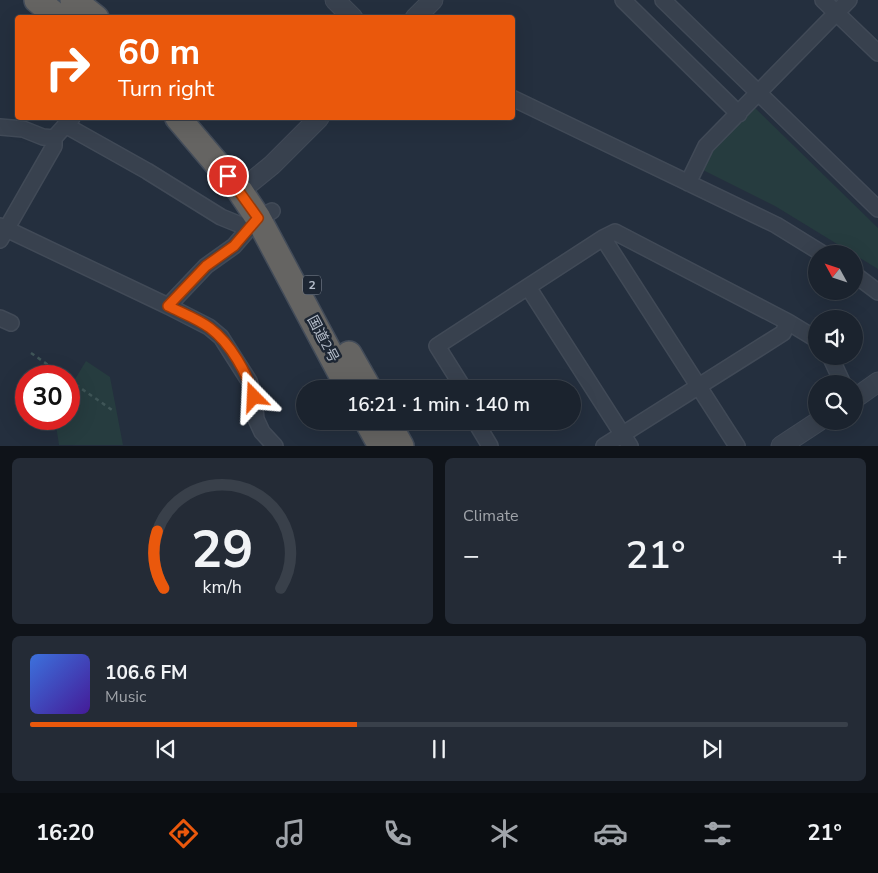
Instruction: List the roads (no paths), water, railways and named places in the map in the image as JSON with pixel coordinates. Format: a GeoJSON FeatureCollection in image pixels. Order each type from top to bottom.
{"type":"FeatureCollection","features":[{"type":"Feature","properties":{"kind":"highway"},"geometry":{"type":"LineString","coordinates":[[37,0],[55,15]]}},
{"type":"Feature","properties":{"kind":"highway"},"geometry":{"type":"LineString","coordinates":[[72,0],[92,15]]}},
{"type":"Feature","properties":{"kind":"highway","name":"国道2号"},"geometry":{"type":"LineString","coordinates":[[180,120],[247,186]]}},
{"type":"Feature","properties":{"kind":"highway","name":"国道2号"},"geometry":{"type":"LineString","coordinates":[[202,120],[247,186],[259,219],[345,380]]}},
{"type":"Feature","properties":{"kind":"highway","name":"国道2号"},"geometry":{"type":"LineString","coordinates":[[259,219],[363,380]]}},
{"type":"Feature","properties":{"kind":"highway"},"geometry":{"type":"LineString","coordinates":[[372,430],[380,446]]}},
{"type":"Feature","properties":{"kind":"highway"},"geometry":{"type":"LineString","coordinates":[[392,430],[401,446]]}},
{"type":"Feature","properties":{"kind":"street"},"geometry":{"type":"LineString","coordinates":[[335,0],[350,15]]}},
{"type":"Feature","properties":{"kind":"street"},"geometry":{"type":"LineString","coordinates":[[418,15],[432,0]]}},
{"type":"Feature","properties":{"kind":"street"},"geometry":{"type":"LineString","coordinates":[[623,0],[739,114]]}},
{"type":"Feature","properties":{"kind":"street"},"geometry":{"type":"LineString","coordinates":[[663,0],[878,208]]}},
{"type":"Feature","properties":{"kind":"street"},"geometry":{"type":"LineString","coordinates":[[823,0],[878,53]]}},
{"type":"Feature","properties":{"kind":"street"},"geometry":{"type":"LineString","coordinates":[[688,183],[706,146],[849,0]]}},
{"type":"Feature","properties":{"kind":"street"},"geometry":{"type":"LineString","coordinates":[[515,99],[776,225],[808,245]]}},
{"type":"Feature","properties":{"kind":"street"},"geometry":{"type":"LineString","coordinates":[[247,186],[316,120]]}},
{"type":"Feature","properties":{"kind":"street"},"geometry":{"type":"LineString","coordinates":[[259,219],[221,217],[147,171],[99,146],[69,121],[54,138],[54,146],[2,232],[168,306],[209,327],[221,338],[250,381],[256,419],[262,432],[275,446]]}},
{"type":"Feature","properties":{"kind":"street"},"geometry":{"type":"LineString","coordinates":[[0,127],[23,129],[54,138]]}},
{"type":"Feature","properties":{"kind":"street"},"geometry":{"type":"LineString","coordinates":[[168,306],[206,266],[234,246],[259,219]]}},
{"type":"Feature","properties":{"kind":"street"},"geometry":{"type":"LineString","coordinates":[[458,380],[436,346],[615,232],[808,334]]}},
{"type":"Feature","properties":{"kind":"street"},"geometry":{"type":"LineString","coordinates":[[603,238],[737,446]]}},
{"type":"Feature","properties":{"kind":"street"},"geometry":{"type":"LineString","coordinates":[[863,281],[878,292]]}},
{"type":"Feature","properties":{"kind":"street"},"geometry":{"type":"LineString","coordinates":[[528,287],[626,440]]}},
{"type":"Feature","properties":{"kind":"street"},"geometry":{"type":"LineString","coordinates":[[604,446],[626,440],[699,386],[783,333],[788,322]]}},
{"type":"Feature","properties":{"kind":"street"},"geometry":{"type":"LineString","coordinates":[[863,393],[878,382]]}},
{"type":"Feature","properties":{"kind":"street"},"geometry":{"type":"LineString","coordinates":[[781,446],[808,428]]}},
{"type":"Feature","properties":{"kind":"street"},"geometry":{"type":"LineString","coordinates":[[480,430],[490,446]]}}]}
